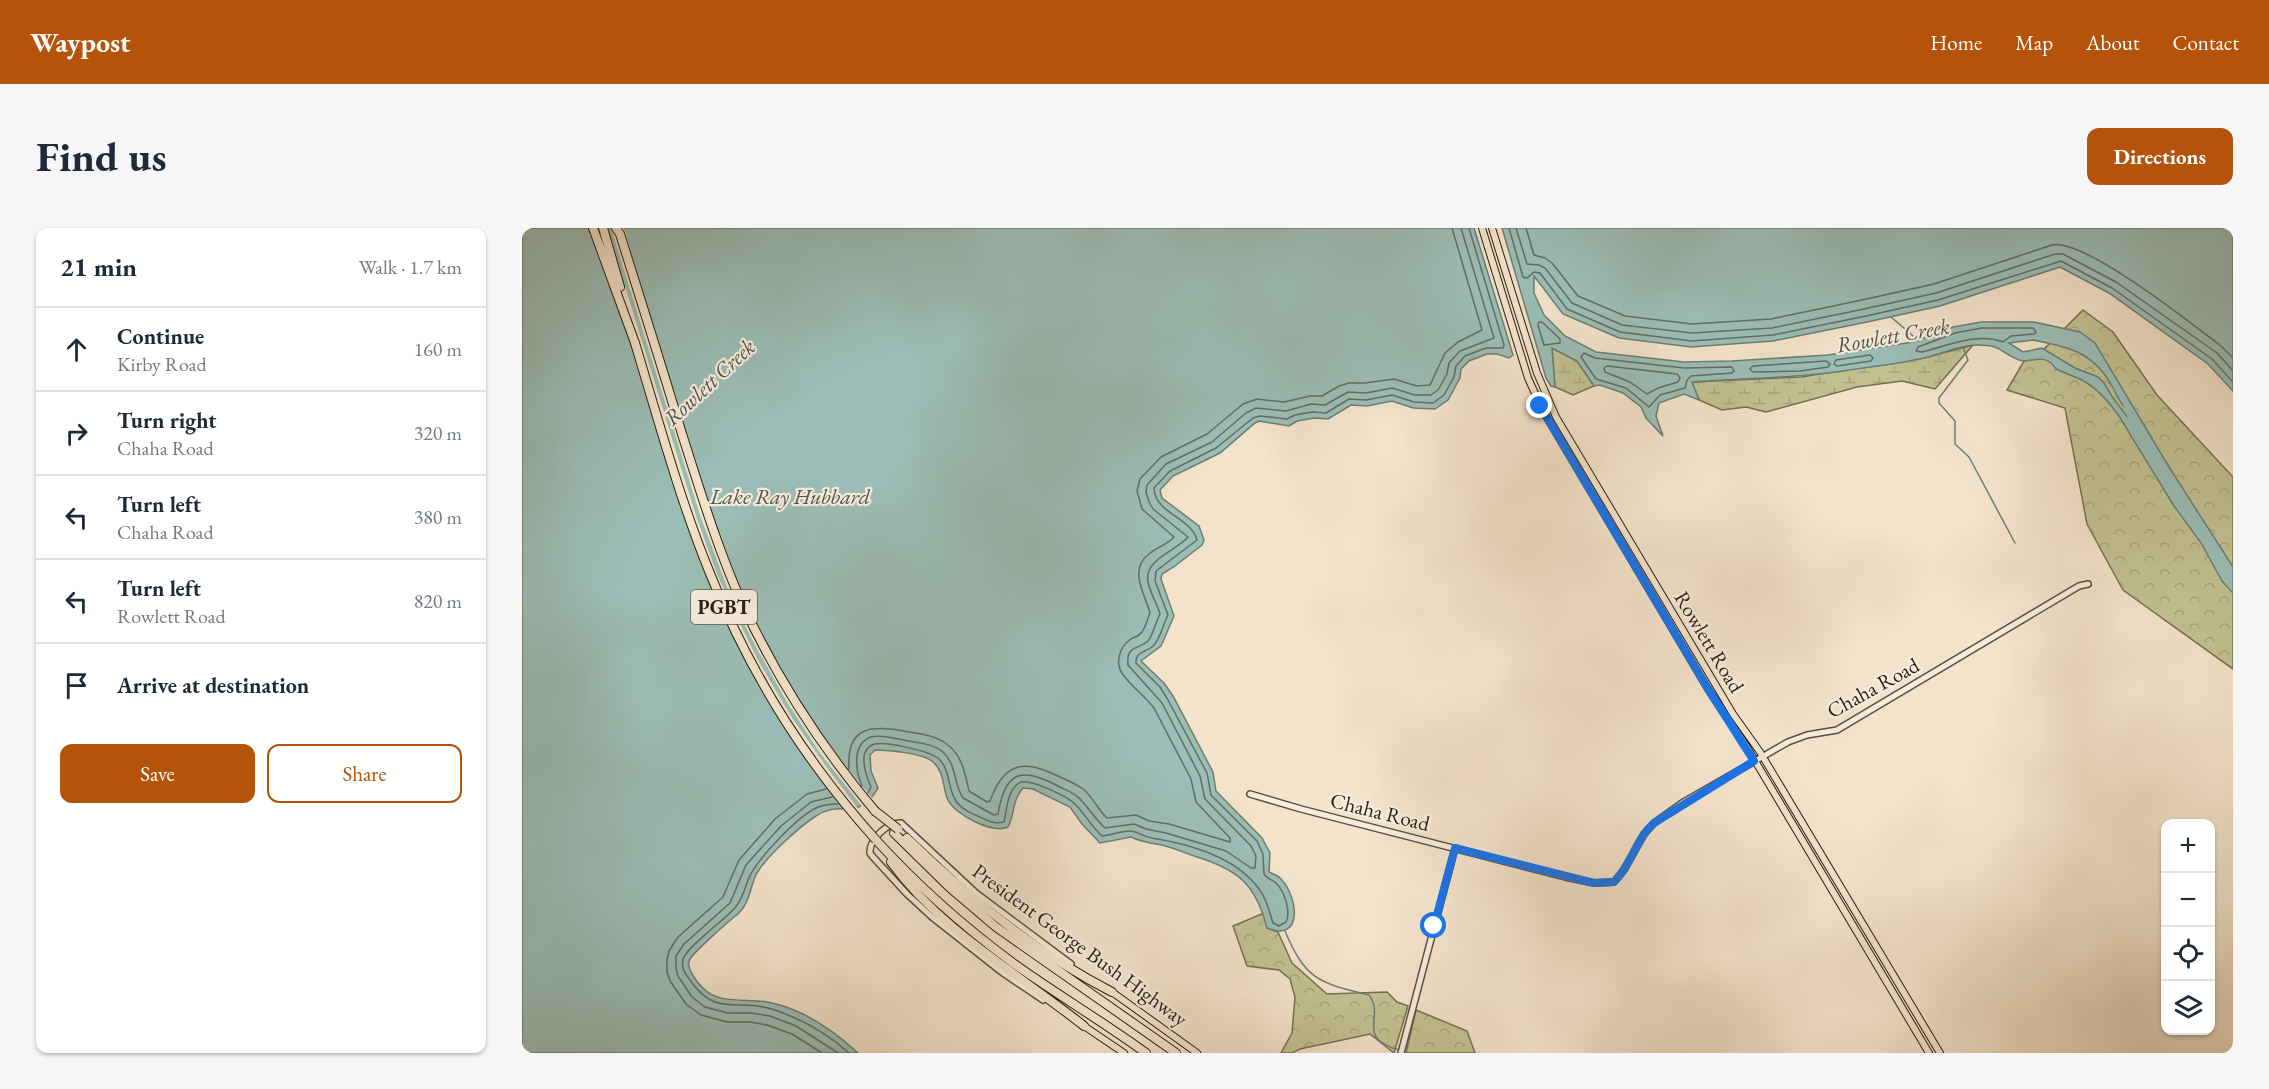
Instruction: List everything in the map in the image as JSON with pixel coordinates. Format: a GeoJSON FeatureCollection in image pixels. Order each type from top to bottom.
{"type":"FeatureCollection","features":[{"type":"Feature","properties":{"kind":"highway"},"geometry":{"type":"LineString","coordinates":[[593,228],[634,342]]}},
{"type":"Feature","properties":{"kind":"highway"},"geometry":{"type":"LineString","coordinates":[[603,228],[634,335],[634,342]]}},
{"type":"Feature","properties":{"kind":"highway","name":"PGBT"},"geometry":{"type":"LineString","coordinates":[[619,230],[707,512],[741,601],[774,667],[806,719],[875,811],[940,879],[991,923],[1035,956],[1176,1053]]}},
{"type":"Feature","properties":{"kind":"highway","name":"PGBT"},"geometry":{"type":"LineString","coordinates":[[634,342],[697,542],[733,626],[761,681],[832,787],[879,844],[929,894],[985,942],[1146,1053]]}},
{"type":"Feature","properties":{"kind":"highway"},"geometry":{"type":"LineString","coordinates":[[896,831],[1025,939],[1060,964],[1112,992]]}},
{"type":"Feature","properties":{"kind":"highway"},"geometry":{"type":"LineString","coordinates":[[879,844],[903,879],[938,913],[985,952],[1084,1026]]}},
{"type":"Feature","properties":{"kind":"main road","name":"Rowlett Road"},"geometry":{"type":"LineString","coordinates":[[1482,228],[1523,362],[1542,411],[1929,1053]]}},
{"type":"Feature","properties":{"kind":"main road","name":"Rowlett Road"},"geometry":{"type":"LineString","coordinates":[[1491,228],[1537,373],[1553,412],[1733,714],[1762,756],[1940,1053]]}},
{"type":"Feature","properties":{"kind":"main road"},"geometry":{"type":"LineString","coordinates":[[1782,807],[1789,806],[1800,825],[1805,827]]}},
{"type":"Feature","properties":{"kind":"main road","name":"President George Bush Highway"},"geometry":{"type":"LineString","coordinates":[[1112,992],[1197,1053]]}},
{"type":"Feature","properties":{"kind":"main road","name":"President George Bush Highway"},"geometry":{"type":"LineString","coordinates":[[1084,1026],[1124,1053]]}},
{"type":"Feature","properties":{"kind":"street","name":"Chaha Road"},"geometry":{"type":"LineString","coordinates":[[1251,794],[1301,810],[1594,883],[1614,882],[1644,834],[1654,823],[1788,742],[1807,735],[1837,730],[2079,586],[2088,584]]}},
{"type":"Feature","properties":{"kind":"street","name":"President George Bush Highway"},"geometry":{"type":"LineString","coordinates":[[1084,1026],[1003,973],[919,906],[873,857],[870,853],[871,843],[892,824],[901,823],[976,893],[1053,952],[1112,992]]}},
{"type":"Feature","properties":{"kind":"street"},"geometry":{"type":"LineString","coordinates":[[1401,1053],[1455,848]]}},
{"type":"Feature","properties":{"kind":"green space"},"geometry":{"type":"Polygon","coordinates":[[[2083,310],[2113,332],[2157,395],[2233,477],[2233,669],[2123,590],[2087,524],[2065,408],[2007,390],[2024,361],[2035,358],[2083,310]]]}},
{"type":"Feature","properties":{"kind":"green space"},"geometry":{"type":"Polygon","coordinates":[[[1973,345],[1935,389],[1902,381],[1857,387],[1766,412],[1746,407],[1722,410],[1699,400],[1692,382],[1801,377],[1924,358],[1973,345]]]}},
{"type":"Feature","properties":{"kind":"green space"},"geometry":{"type":"Polygon","coordinates":[[[1552,348],[1577,361],[1594,386],[1573,395],[1555,387],[1552,348]]]}},
{"type":"Feature","properties":{"kind":"green space"},"geometry":{"type":"Polygon","coordinates":[[[1264,913],[1267,928],[1278,932],[1292,963],[1327,994],[1387,992],[1397,1002],[1408,1006],[1394,1053],[1370,1034],[1300,1049],[1292,1053],[1281,1053],[1292,1033],[1295,997],[1290,979],[1279,970],[1247,966],[1233,926],[1264,913]]]}},
{"type":"Feature","properties":{"kind":"green space"},"geometry":{"type":"Polygon","coordinates":[[[1416,1010],[1467,1031],[1475,1053],[1406,1053],[1416,1010]]]}},
{"type":"Feature","properties":{"kind":"water","name":"Lake Ray Hubbard"},"geometry":{"type":"Polygon","coordinates":[[[522,228],[1474,228],[1513,355],[1509,358],[1487,354],[1469,361],[1461,369],[1460,378],[1448,400],[1435,409],[1413,408],[1392,401],[1367,406],[1351,405],[1328,419],[1314,418],[1297,421],[1289,426],[1259,421],[1220,453],[1173,476],[1160,490],[1162,498],[1199,526],[1204,540],[1202,545],[1162,574],[1161,579],[1174,616],[1161,646],[1141,661],[1164,683],[1173,696],[1213,772],[1216,791],[1262,838],[1270,853],[1269,872],[1280,878],[1287,886],[1294,905],[1292,923],[1287,929],[1279,931],[1267,928],[1263,913],[1244,881],[1212,862],[1131,837],[1100,843],[1070,807],[1033,789],[1023,788],[1019,793],[1008,827],[993,828],[975,822],[952,806],[946,795],[940,770],[933,762],[914,754],[875,750],[870,755],[871,771],[878,788],[870,799],[856,808],[825,811],[784,842],[757,873],[742,910],[711,937],[689,961],[695,979],[710,994],[726,999],[764,1001],[784,1006],[829,1029],[858,1053],[522,1053],[522,228]]]}},
{"type":"Feature","properties":{"kind":"water"},"geometry":{"type":"Polygon","coordinates":[[[1502,228],[2233,228],[2233,391],[2208,364],[2109,293],[2060,267],[1940,306],[1867,322],[1773,341],[1691,347],[1619,338],[1563,314],[1534,276],[1534,293],[1544,315],[1565,336],[1596,352],[1684,362],[1828,355],[1913,342],[1953,327],[1981,322],[2034,322],[2080,332],[2095,343],[2169,467],[2233,567],[2233,593],[2222,581],[2201,543],[2174,506],[2111,405],[2090,385],[2056,369],[2042,359],[2023,361],[1996,348],[1977,345],[1964,346],[1924,358],[1836,372],[1692,382],[1699,400],[1684,394],[1659,403],[1656,416],[1663,436],[1646,418],[1641,407],[1623,393],[1600,385],[1594,386],[1577,361],[1552,348],[1555,387],[1551,386],[1546,378],[1502,228]],[[2033,340],[2009,343],[2023,352],[2042,348],[2075,368],[2098,377],[2132,423],[2132,413],[2123,406],[2098,366],[2070,349],[2033,340]]]}},
{"type":"Feature","properties":{"kind":"pier"},"geometry":{"type":"Polygon","coordinates":[[[589,228],[607,228],[696,516],[717,574],[737,618],[790,715],[860,811],[847,812],[749,667],[727,623],[690,531],[629,337],[589,228]]]}},
{"type":"Feature","properties":{"kind":"pier"},"geometry":{"type":"Polygon","coordinates":[[[611,228],[624,228],[707,500],[740,590],[778,666],[809,717],[837,756],[874,800],[864,809],[820,753],[787,702],[730,595],[700,515],[611,228]]]}},
{"type":"Feature","properties":{"kind":"waterway"},"geometry":{"type":"LineString","coordinates":[[1891,317],[1919,341]]}},
{"type":"Feature","properties":{"kind":"waterway"},"geometry":{"type":"LineString","coordinates":[[1963,347],[1968,360],[1939,398],[1939,403],[1955,421],[1955,444],[1969,457],[2015,543]]}},
{"type":"Feature","properties":{"kind":"waterway","name":"Rowlett Creek"},"geometry":{"type":"LineString","coordinates":[[2126,403],[2134,428]]}},
{"type":"Feature","properties":{"kind":"waterway"},"geometry":{"type":"LineString","coordinates":[[1285,931],[1300,960],[1316,977],[1326,983],[1369,995],[1375,1011],[1374,1033],[1385,1045],[1399,1050]]}},
{"type":"Feature","properties":{"kind":"route"},"geometry":{"type":"LineString","coordinates":[[1434,926],[1455,848],[1565,877],[1601,884],[1614,882],[1650,826],[1662,816],[1754,761],[1708,689],[1540,406]]}}]}
